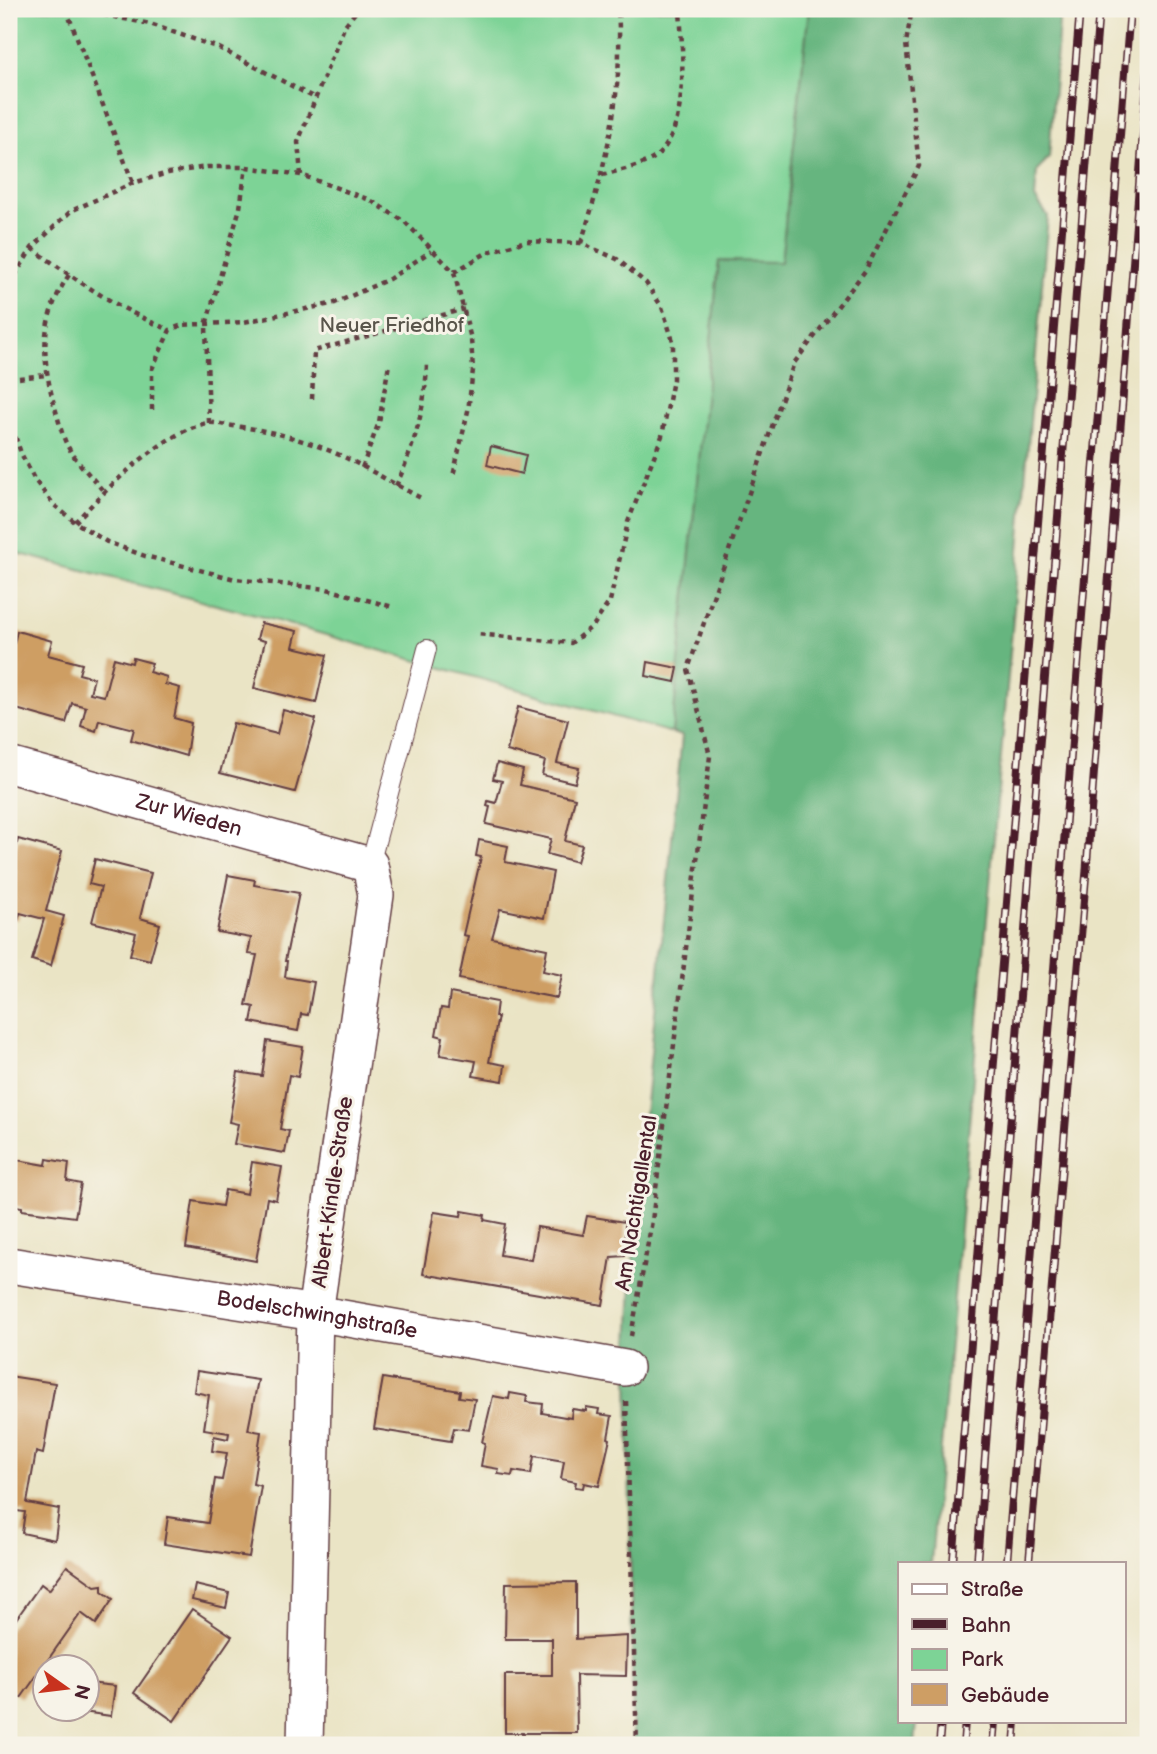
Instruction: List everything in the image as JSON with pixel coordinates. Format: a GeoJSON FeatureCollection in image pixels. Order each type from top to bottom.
{"type":"FeatureCollection","features":[{"type":"Feature","properties":{"kind":"street","name":"Zur Wieden"},"geometry":{"type":"LineString","coordinates":[[9,765],[370,865]]}},
{"type":"Feature","properties":{"kind":"street","name":"Albert-Kindle-Straße"},"geometry":{"type":"LineString","coordinates":[[305,1745],[315,1312],[376,895],[370,865]]}},
{"type":"Feature","properties":{"kind":"street","name":"Bodelschwinghstraße"},"geometry":{"type":"LineString","coordinates":[[9,1265],[315,1312],[625,1368]]}},
{"type":"Feature","properties":{"kind":"lane","name":"Albert-Kindle-Straße"},"geometry":{"type":"LineString","coordinates":[[370,865],[427,649]]}},
{"type":"Feature","properties":{"kind":"path"},"geometry":{"type":"LineString","coordinates":[[66,9],[133,183]]}},
{"type":"Feature","properties":{"kind":"path"},"geometry":{"type":"LineString","coordinates":[[74,9],[150,24],[219,48],[314,98]]}},
{"type":"Feature","properties":{"kind":"path"},"geometry":{"type":"LineString","coordinates":[[301,175],[298,142],[345,25],[358,9]]}},
{"type":"Feature","properties":{"kind":"path"},"geometry":{"type":"LineString","coordinates":[[581,243],[601,175],[616,106],[620,38],[618,9]]}},
{"type":"Feature","properties":{"kind":"path"},"geometry":{"type":"LineString","coordinates":[[601,175],[657,156],[671,137],[677,117],[682,66],[680,9]]}},
{"type":"Feature","properties":{"kind":"path","name":"Am Nachtigallental"},"geometry":{"type":"LineString","coordinates":[[637,1745],[625,1368],[652,1221],[710,755],[688,669],[794,363],[865,271],[919,166],[906,43],[912,9]]}},
{"type":"Feature","properties":{"kind":"path"},"geometry":{"type":"LineString","coordinates":[[9,295],[16,274],[32,247],[71,211],[133,183],[168,173],[207,167],[246,167],[301,175],[370,200],[405,222],[454,272],[471,339],[473,370],[468,411],[453,476]]}},
{"type":"Feature","properties":{"kind":"path"},"geometry":{"type":"LineString","coordinates":[[209,423],[205,325],[240,208],[246,167]]}},
{"type":"Feature","properties":{"kind":"path"},"geometry":{"type":"LineString","coordinates":[[454,272],[488,252],[526,241],[581,243],[617,259],[646,284],[662,307],[673,341],[673,380],[662,436],[628,522],[610,601],[593,626],[571,643],[477,634]]}},
{"type":"Feature","properties":{"kind":"path"},"geometry":{"type":"LineString","coordinates":[[32,247],[107,301],[170,330]]}},
{"type":"Feature","properties":{"kind":"path"},"geometry":{"type":"LineString","coordinates":[[152,410],[152,369],[170,330],[182,325],[244,322],[335,303],[389,279],[431,251]]}},
{"type":"Feature","properties":{"kind":"path"},"geometry":{"type":"LineString","coordinates":[[69,275],[57,293],[48,320],[44,351],[46,375],[67,445],[104,492]]}},
{"type":"Feature","properties":{"kind":"path"},"geometry":{"type":"LineString","coordinates":[[312,399],[314,351],[464,309]]}},
{"type":"Feature","properties":{"kind":"path"},"geometry":{"type":"LineString","coordinates":[[396,486],[416,436],[426,389],[427,362]]}},
{"type":"Feature","properties":{"kind":"path"},"geometry":{"type":"LineString","coordinates":[[362,468],[379,422],[389,364]]}},
{"type":"Feature","properties":{"kind":"path"},"geometry":{"type":"LineString","coordinates":[[9,379],[46,375]]}},
{"type":"Feature","properties":{"kind":"path"},"geometry":{"type":"LineString","coordinates":[[9,418],[9,424],[34,479],[54,505],[107,542],[145,556],[234,579],[327,589],[393,607]]}},
{"type":"Feature","properties":{"kind":"path"},"geometry":{"type":"LineString","coordinates":[[75,522],[104,492],[167,441],[179,433],[209,423],[245,427],[314,446],[351,461],[423,499]]}},
{"type":"Feature","properties":{"kind":"green space","name":"Neuer Friedhof"},"geometry":{"type":"Polygon","coordinates":[[[9,9],[809,9],[781,263],[719,261],[672,733],[259,616],[9,551],[9,9]]]}},
{"type":"Feature","properties":{"kind":"green space"},"geometry":{"type":"Polygon","coordinates":[[[809,9],[1060,9],[1049,157],[1037,171],[1035,198],[1048,216],[931,1562],[898,1562],[898,1722],[917,1722],[915,1745],[633,1745],[628,1369],[635,1216],[682,736],[672,733],[719,261],[781,262],[809,9]]]}},
{"type":"Feature","properties":{"kind":"building"},"geometry":{"type":"Polygon","coordinates":[[[491,446],[526,455],[522,474],[487,465],[491,446]]]}},
{"type":"Feature","properties":{"kind":"building"},"geometry":{"type":"Polygon","coordinates":[[[261,623],[297,631],[293,647],[327,655],[316,703],[254,688],[265,641],[257,639],[261,623]]]}},
{"type":"Feature","properties":{"kind":"building"},"geometry":{"type":"Polygon","coordinates":[[[17,631],[52,641],[48,655],[82,664],[79,674],[94,678],[90,693],[104,696],[114,658],[132,663],[133,658],[152,663],[149,672],[167,677],[165,684],[180,688],[174,718],[191,723],[186,756],[131,740],[134,729],[99,720],[96,731],[81,726],[86,707],[72,703],[66,723],[9,707],[9,665],[17,631]]]}},
{"type":"Feature","properties":{"kind":"building"},"geometry":{"type":"Polygon","coordinates":[[[648,662],[678,668],[675,682],[646,676],[648,662]]]}},
{"type":"Feature","properties":{"kind":"building"},"geometry":{"type":"Polygon","coordinates":[[[518,707],[568,720],[557,763],[579,768],[575,783],[542,775],[545,761],[507,751],[518,707]]]}},
{"type":"Feature","properties":{"kind":"building"},"geometry":{"type":"Polygon","coordinates":[[[283,710],[316,719],[295,792],[220,773],[233,723],[277,734],[283,710]]]}},
{"type":"Feature","properties":{"kind":"building"},"geometry":{"type":"Polygon","coordinates":[[[497,763],[523,770],[520,785],[575,798],[565,841],[582,845],[577,862],[547,854],[551,839],[486,824],[490,807],[487,806],[488,801],[496,803],[502,781],[493,779],[497,763]]]}},
{"type":"Feature","properties":{"kind":"building"},"geometry":{"type":"Polygon","coordinates":[[[18,839],[62,851],[46,911],[64,916],[51,966],[32,960],[44,919],[20,913],[18,920],[9,918],[9,887],[12,888],[16,870],[11,868],[18,839]]]}},
{"type":"Feature","properties":{"kind":"building"},"geometry":{"type":"Polygon","coordinates":[[[479,840],[508,846],[505,862],[553,872],[544,918],[500,909],[492,938],[547,949],[543,971],[562,975],[557,998],[459,979],[468,936],[463,935],[481,857],[476,856],[479,840]]]}},
{"type":"Feature","properties":{"kind":"building"},"geometry":{"type":"Polygon","coordinates":[[[95,859],[151,873],[140,918],[160,924],[150,960],[130,955],[136,933],[92,922],[101,887],[89,884],[95,859]]]}},
{"type":"Feature","properties":{"kind":"building"},"geometry":{"type":"Polygon","coordinates":[[[228,875],[255,880],[254,885],[299,893],[285,961],[285,977],[314,982],[308,1015],[301,1014],[298,1031],[251,1022],[254,1007],[246,1005],[257,955],[248,954],[251,938],[217,932],[228,875]]]}},
{"type":"Feature","properties":{"kind":"building"},"geometry":{"type":"Polygon","coordinates":[[[450,993],[497,1002],[495,1017],[498,1017],[489,1062],[505,1065],[503,1081],[473,1076],[476,1061],[440,1055],[443,1037],[436,1035],[441,1008],[448,1009],[450,993]]]}},
{"type":"Feature","properties":{"kind":"building"},"geometry":{"type":"Polygon","coordinates":[[[267,1041],[303,1047],[298,1077],[289,1075],[280,1129],[289,1131],[285,1153],[234,1144],[238,1124],[229,1122],[238,1072],[262,1076],[267,1041]]]}},
{"type":"Feature","properties":{"kind":"building"},"geometry":{"type":"Polygon","coordinates":[[[47,1159],[69,1163],[67,1181],[81,1184],[75,1217],[22,1210],[22,1207],[10,1205],[17,1160],[46,1165],[47,1159]]]}},
{"type":"Feature","properties":{"kind":"building"},"geometry":{"type":"Polygon","coordinates":[[[252,1162],[282,1167],[276,1200],[267,1198],[256,1261],[186,1248],[193,1201],[222,1206],[225,1190],[247,1194],[252,1162]]]}},
{"type":"Feature","properties":{"kind":"building"},"geometry":{"type":"Polygon","coordinates":[[[462,1211],[485,1215],[484,1220],[505,1224],[500,1255],[531,1260],[537,1227],[583,1235],[587,1216],[625,1222],[625,1256],[611,1257],[603,1305],[423,1274],[434,1212],[461,1216],[462,1211]]]}},
{"type":"Feature","properties":{"kind":"building"},"geometry":{"type":"Polygon","coordinates":[[[197,1371],[258,1380],[248,1430],[261,1432],[253,1484],[261,1486],[249,1557],[164,1544],[168,1517],[208,1523],[215,1479],[222,1480],[227,1453],[212,1451],[214,1436],[228,1439],[229,1433],[204,1429],[209,1395],[194,1392],[197,1371]]]}},
{"type":"Feature","properties":{"kind":"building"},"geometry":{"type":"Polygon","coordinates":[[[9,1376],[55,1383],[43,1454],[36,1452],[27,1503],[59,1509],[55,1540],[22,1533],[25,1512],[9,1510],[9,1376]]]}},
{"type":"Feature","properties":{"kind":"building"},"geometry":{"type":"Polygon","coordinates":[[[383,1378],[460,1391],[459,1397],[475,1399],[469,1430],[454,1428],[451,1441],[374,1429],[383,1378]]]}},
{"type":"Feature","properties":{"kind":"building"},"geometry":{"type":"Polygon","coordinates":[[[510,1393],[527,1396],[526,1402],[543,1404],[542,1413],[571,1418],[572,1409],[586,1411],[586,1407],[599,1409],[598,1414],[612,1416],[610,1439],[599,1486],[584,1483],[583,1488],[575,1487],[576,1482],[561,1479],[564,1461],[534,1456],[531,1474],[513,1471],[512,1476],[498,1474],[499,1469],[481,1466],[485,1443],[482,1442],[493,1396],[509,1399],[510,1393]]]}},
{"type":"Feature","properties":{"kind":"building"},"geometry":{"type":"Polygon","coordinates":[[[67,1566],[95,1586],[102,1585],[102,1591],[113,1599],[96,1624],[81,1613],[53,1652],[32,1652],[32,1682],[21,1698],[9,1690],[9,1629],[41,1584],[49,1590],[67,1566]]]}},
{"type":"Feature","properties":{"kind":"building"},"geometry":{"type":"Polygon","coordinates":[[[576,1582],[576,1639],[627,1636],[626,1676],[576,1675],[577,1733],[505,1733],[505,1675],[552,1675],[552,1639],[505,1639],[506,1583],[576,1582]]]}},
{"type":"Feature","properties":{"kind":"building"},"geometry":{"type":"Polygon","coordinates":[[[195,1585],[229,1593],[226,1608],[192,1600],[195,1585]]]}},
{"type":"Feature","properties":{"kind":"building"},"geometry":{"type":"Polygon","coordinates":[[[192,1609],[232,1636],[174,1721],[134,1693],[192,1609]]]}},
{"type":"Feature","properties":{"kind":"building"},"geometry":{"type":"Polygon","coordinates":[[[102,1685],[115,1686],[111,1716],[102,1715],[102,1685]]]}},
{"type":"Feature","properties":{"kind":"railway"},"geometry":{"type":"LineString","coordinates":[[953,1562],[1080,9]]}},
{"type":"Feature","properties":{"kind":"railway"},"geometry":{"type":"LineString","coordinates":[[977,1562],[1099,9]]}},
{"type":"Feature","properties":{"kind":"railway"},"geometry":{"type":"LineString","coordinates":[[1007,1562],[1130,9]]}},
{"type":"Feature","properties":{"kind":"railway"},"geometry":{"type":"LineString","coordinates":[[1029,1562],[1086,876],[1148,68]]}},
{"type":"Feature","properties":{"kind":"railway"},"geometry":{"type":"LineString","coordinates":[[939,1745],[941,1722]]}},
{"type":"Feature","properties":{"kind":"railway"},"geometry":{"type":"LineString","coordinates":[[963,1745],[965,1722]]}},
{"type":"Feature","properties":{"kind":"railway"},"geometry":{"type":"LineString","coordinates":[[993,1745],[995,1722]]}},
{"type":"Feature","properties":{"kind":"railway"},"geometry":{"type":"LineString","coordinates":[[1014,1745],[1016,1722]]}}]}
